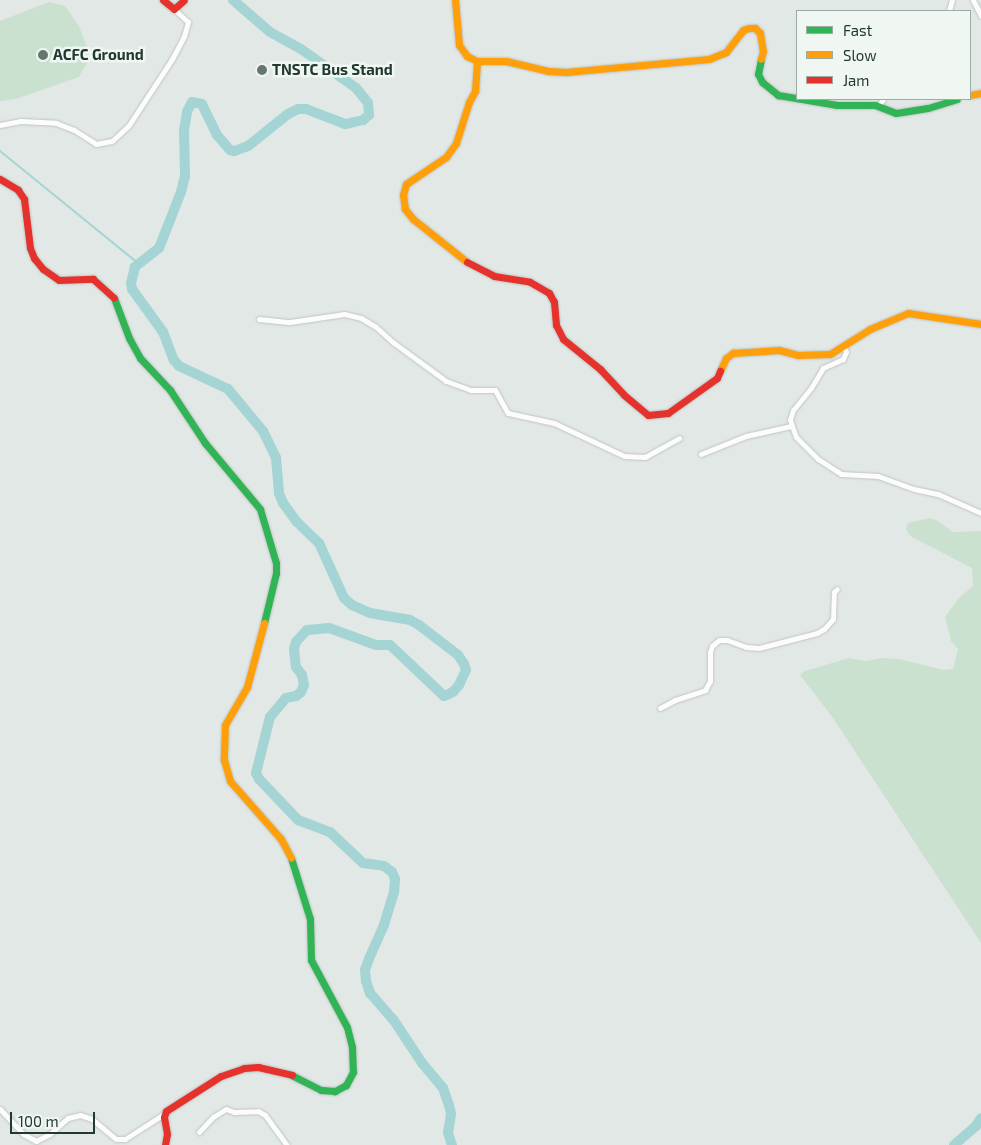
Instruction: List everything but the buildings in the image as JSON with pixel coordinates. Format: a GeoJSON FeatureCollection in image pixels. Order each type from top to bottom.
{"type":"FeatureCollection","features":[{"type":"Feature","properties":{"kind":"street"},"geometry":{"type":"LineString","coordinates":[[0,125],[21,121],[56,123],[74,130],[96,144],[112,141],[130,125],[172,59],[184,36],[188,22],[163,0]]}},
{"type":"Feature","properties":{"kind":"street"},"geometry":{"type":"LineString","coordinates":[[174,9],[184,0]]}},
{"type":"Feature","properties":{"kind":"street"},"geometry":{"type":"LineString","coordinates":[[454,0],[459,45],[467,56],[477,62],[506,61],[548,71],[566,72],[709,59],[726,52],[743,30],[755,28],[760,33],[762,41],[763,50],[758,74],[762,82],[778,95],[796,98]]}},
{"type":"Feature","properties":{"kind":"street"},"geometry":{"type":"LineString","coordinates":[[973,0],[981,16]]}},
{"type":"Feature","properties":{"kind":"street"},"geometry":{"type":"LineString","coordinates":[[477,62],[476,91],[469,102],[456,143],[446,157],[406,184],[403,195],[405,209],[414,219],[472,266],[494,276],[530,282],[550,293],[554,302],[556,324],[563,339],[600,369],[643,411],[655,416],[676,408],[717,378],[726,358],[733,353],[779,350],[798,355],[826,355],[844,347],[870,329],[903,314],[944,317],[981,324]]}},
{"type":"Feature","properties":{"kind":"street"},"geometry":{"type":"LineString","coordinates":[[808,100],[837,105],[862,104],[896,112],[912,111],[953,100]]}},
{"type":"Feature","properties":{"kind":"street"},"geometry":{"type":"LineString","coordinates":[[878,107],[882,100]]}},
{"type":"Feature","properties":{"kind":"street"},"geometry":{"type":"LineString","coordinates":[[0,179],[18,190],[24,199],[30,248],[34,258],[43,269],[59,280],[93,279],[113,296],[129,338],[140,358],[170,390],[205,443],[260,509],[276,563],[276,573],[252,670],[243,695],[226,725],[224,760],[230,781],[281,839],[289,853],[310,919],[310,960],[347,1027],[352,1047],[353,1072],[340,1089],[328,1091],[290,1074],[258,1067],[244,1068],[214,1079],[125,1139],[116,1139],[92,1119],[80,1115],[68,1118],[50,1134],[36,1141],[24,1134],[0,1109]]}},
{"type":"Feature","properties":{"kind":"street"},"geometry":{"type":"LineString","coordinates":[[259,319],[290,322],[344,314],[361,318],[376,327],[394,344],[446,381],[471,390],[495,390],[508,414],[554,424],[624,456],[645,457],[679,438]]}},
{"type":"Feature","properties":{"kind":"street"},"geometry":{"type":"LineString","coordinates":[[844,347],[846,352],[843,359],[823,368],[791,415],[791,426],[801,443],[834,471],[846,475],[878,476],[914,490],[938,494],[981,513]]}},
{"type":"Feature","properties":{"kind":"street"},"geometry":{"type":"LineString","coordinates":[[701,454],[746,436],[791,426]]}},
{"type":"Feature","properties":{"kind":"street"},"geometry":{"type":"LineString","coordinates":[[660,708],[675,700],[705,690],[710,681],[710,652],[712,646],[719,640],[727,640],[746,647],[759,648],[817,633],[824,629],[833,619],[834,592],[837,589]]}},
{"type":"Feature","properties":{"kind":"street"},"geometry":{"type":"LineString","coordinates":[[199,1132],[213,1117],[226,1109],[234,1112],[258,1111],[265,1115],[287,1145]]}},
{"type":"Feature","properties":{"kind":"street"},"geometry":{"type":"LineString","coordinates":[[164,1114],[167,1134],[165,1145]]}},
{"type":"Feature","properties":{"kind":"green space","name":"ACFC Ground"},"geometry":{"type":"Polygon","coordinates":[[[49,2],[65,6],[79,26],[87,47],[87,63],[79,77],[16,99],[0,101],[0,21],[49,2]]]}},
{"type":"Feature","properties":{"kind":"green space"},"geometry":{"type":"Polygon","coordinates":[[[929,518],[936,520],[953,532],[981,531],[981,943],[833,718],[800,675],[805,671],[849,658],[866,661],[881,658],[899,659],[944,670],[953,669],[958,649],[951,641],[945,617],[958,599],[973,586],[972,568],[910,536],[906,529],[908,523],[929,518]]]}},
{"type":"Feature","properties":{"kind":"waterway"},"geometry":{"type":"LineString","coordinates":[[233,0],[270,32],[301,49],[356,88],[368,103],[369,115],[363,120],[345,124],[306,109],[298,109],[288,114],[248,146],[234,151],[230,150],[217,135],[202,104],[192,102],[187,112],[184,131],[185,176],[181,192],[159,248],[135,267],[131,283],[132,289],[163,332],[174,360],[179,366],[228,389],[263,431],[276,458],[279,493],[283,503],[297,522],[319,543],[344,598],[352,605],[370,613],[410,620],[458,655],[464,664],[466,670],[459,685],[453,692],[444,696],[390,645],[376,645],[329,628],[307,630],[296,642],[294,649],[296,667],[302,675],[304,685],[301,692],[296,696],[286,698],[270,717],[256,773],[259,779],[298,820],[330,832],[363,863],[384,866],[392,872],[395,879],[394,892],[384,925],[365,970],[366,981],[370,993],[393,1019],[422,1063],[443,1088],[451,1114],[448,1133],[452,1145]]}},
{"type":"Feature","properties":{"kind":"waterway"},"geometry":{"type":"LineString","coordinates":[[0,151],[139,264]]}},
{"type":"Feature","properties":{"kind":"waterway"},"geometry":{"type":"LineString","coordinates":[[954,1145],[976,1126],[981,1118]]}},
{"type":"Feature","properties":{"kind":"traffic: fast"},"geometry":{"type":"LineString","coordinates":[[761,59],[758,74],[762,82],[778,95],[796,98]]}},
{"type":"Feature","properties":{"kind":"traffic: fast"},"geometry":{"type":"LineString","coordinates":[[808,100],[837,105],[875,105],[896,113],[928,108],[954,100]]}},
{"type":"Feature","properties":{"kind":"traffic: fast"},"geometry":{"type":"LineString","coordinates":[[114,298],[129,338],[140,358],[170,390],[205,443],[260,509],[276,563],[276,573],[264,623]]}},
{"type":"Feature","properties":{"kind":"traffic: fast"},"geometry":{"type":"LineString","coordinates":[[291,858],[310,919],[311,960],[347,1027],[352,1047],[353,1072],[346,1085],[335,1091],[321,1090],[292,1075]]}},
{"type":"Feature","properties":{"kind":"traffic: slow"},"geometry":{"type":"LineString","coordinates":[[455,0],[459,45],[467,56],[477,61],[506,61],[548,71],[566,72],[709,59],[726,52],[743,30],[749,28],[755,28],[760,33],[763,51],[761,59]]}},
{"type":"Feature","properties":{"kind":"traffic: slow"},"geometry":{"type":"LineString","coordinates":[[467,262],[413,219],[405,209],[403,195],[406,184],[446,157],[456,143],[469,102],[475,91],[477,61]]}},
{"type":"Feature","properties":{"kind":"traffic: slow"},"geometry":{"type":"LineString","coordinates":[[971,95],[981,93]]}},
{"type":"Feature","properties":{"kind":"traffic: slow"},"geometry":{"type":"LineString","coordinates":[[720,371],[726,358],[733,353],[779,350],[798,355],[830,354],[870,329],[908,313],[981,324]]}},
{"type":"Feature","properties":{"kind":"traffic: slow"},"geometry":{"type":"LineString","coordinates":[[264,623],[247,687],[225,725],[224,760],[230,781],[281,839],[291,858]]}},
{"type":"Feature","properties":{"kind":"traffic: jam"},"geometry":{"type":"LineString","coordinates":[[163,0],[174,9],[184,0]]}},
{"type":"Feature","properties":{"kind":"traffic: jam"},"geometry":{"type":"LineString","coordinates":[[0,179],[18,190],[24,199],[30,248],[34,258],[43,269],[59,280],[93,279],[114,298]]}},
{"type":"Feature","properties":{"kind":"traffic: jam"},"geometry":{"type":"LineString","coordinates":[[467,262],[494,276],[530,282],[549,293],[554,302],[556,325],[563,339],[600,369],[624,395],[648,415],[668,413],[717,378],[720,371]]}},
{"type":"Feature","properties":{"kind":"traffic: jam"},"geometry":{"type":"LineString","coordinates":[[165,1145],[167,1134],[164,1117],[166,1111],[221,1076],[244,1068],[258,1067],[292,1075]]}},
{"type":"Feature","properties":{"kind":"place","name":"ACFC Ground"},"geometry":{"type":"Point","coordinates":[43,55]}},
{"type":"Feature","properties":{"kind":"place","name":"TNSTC Bus Stand"},"geometry":{"type":"Point","coordinates":[262,70]}}]}
